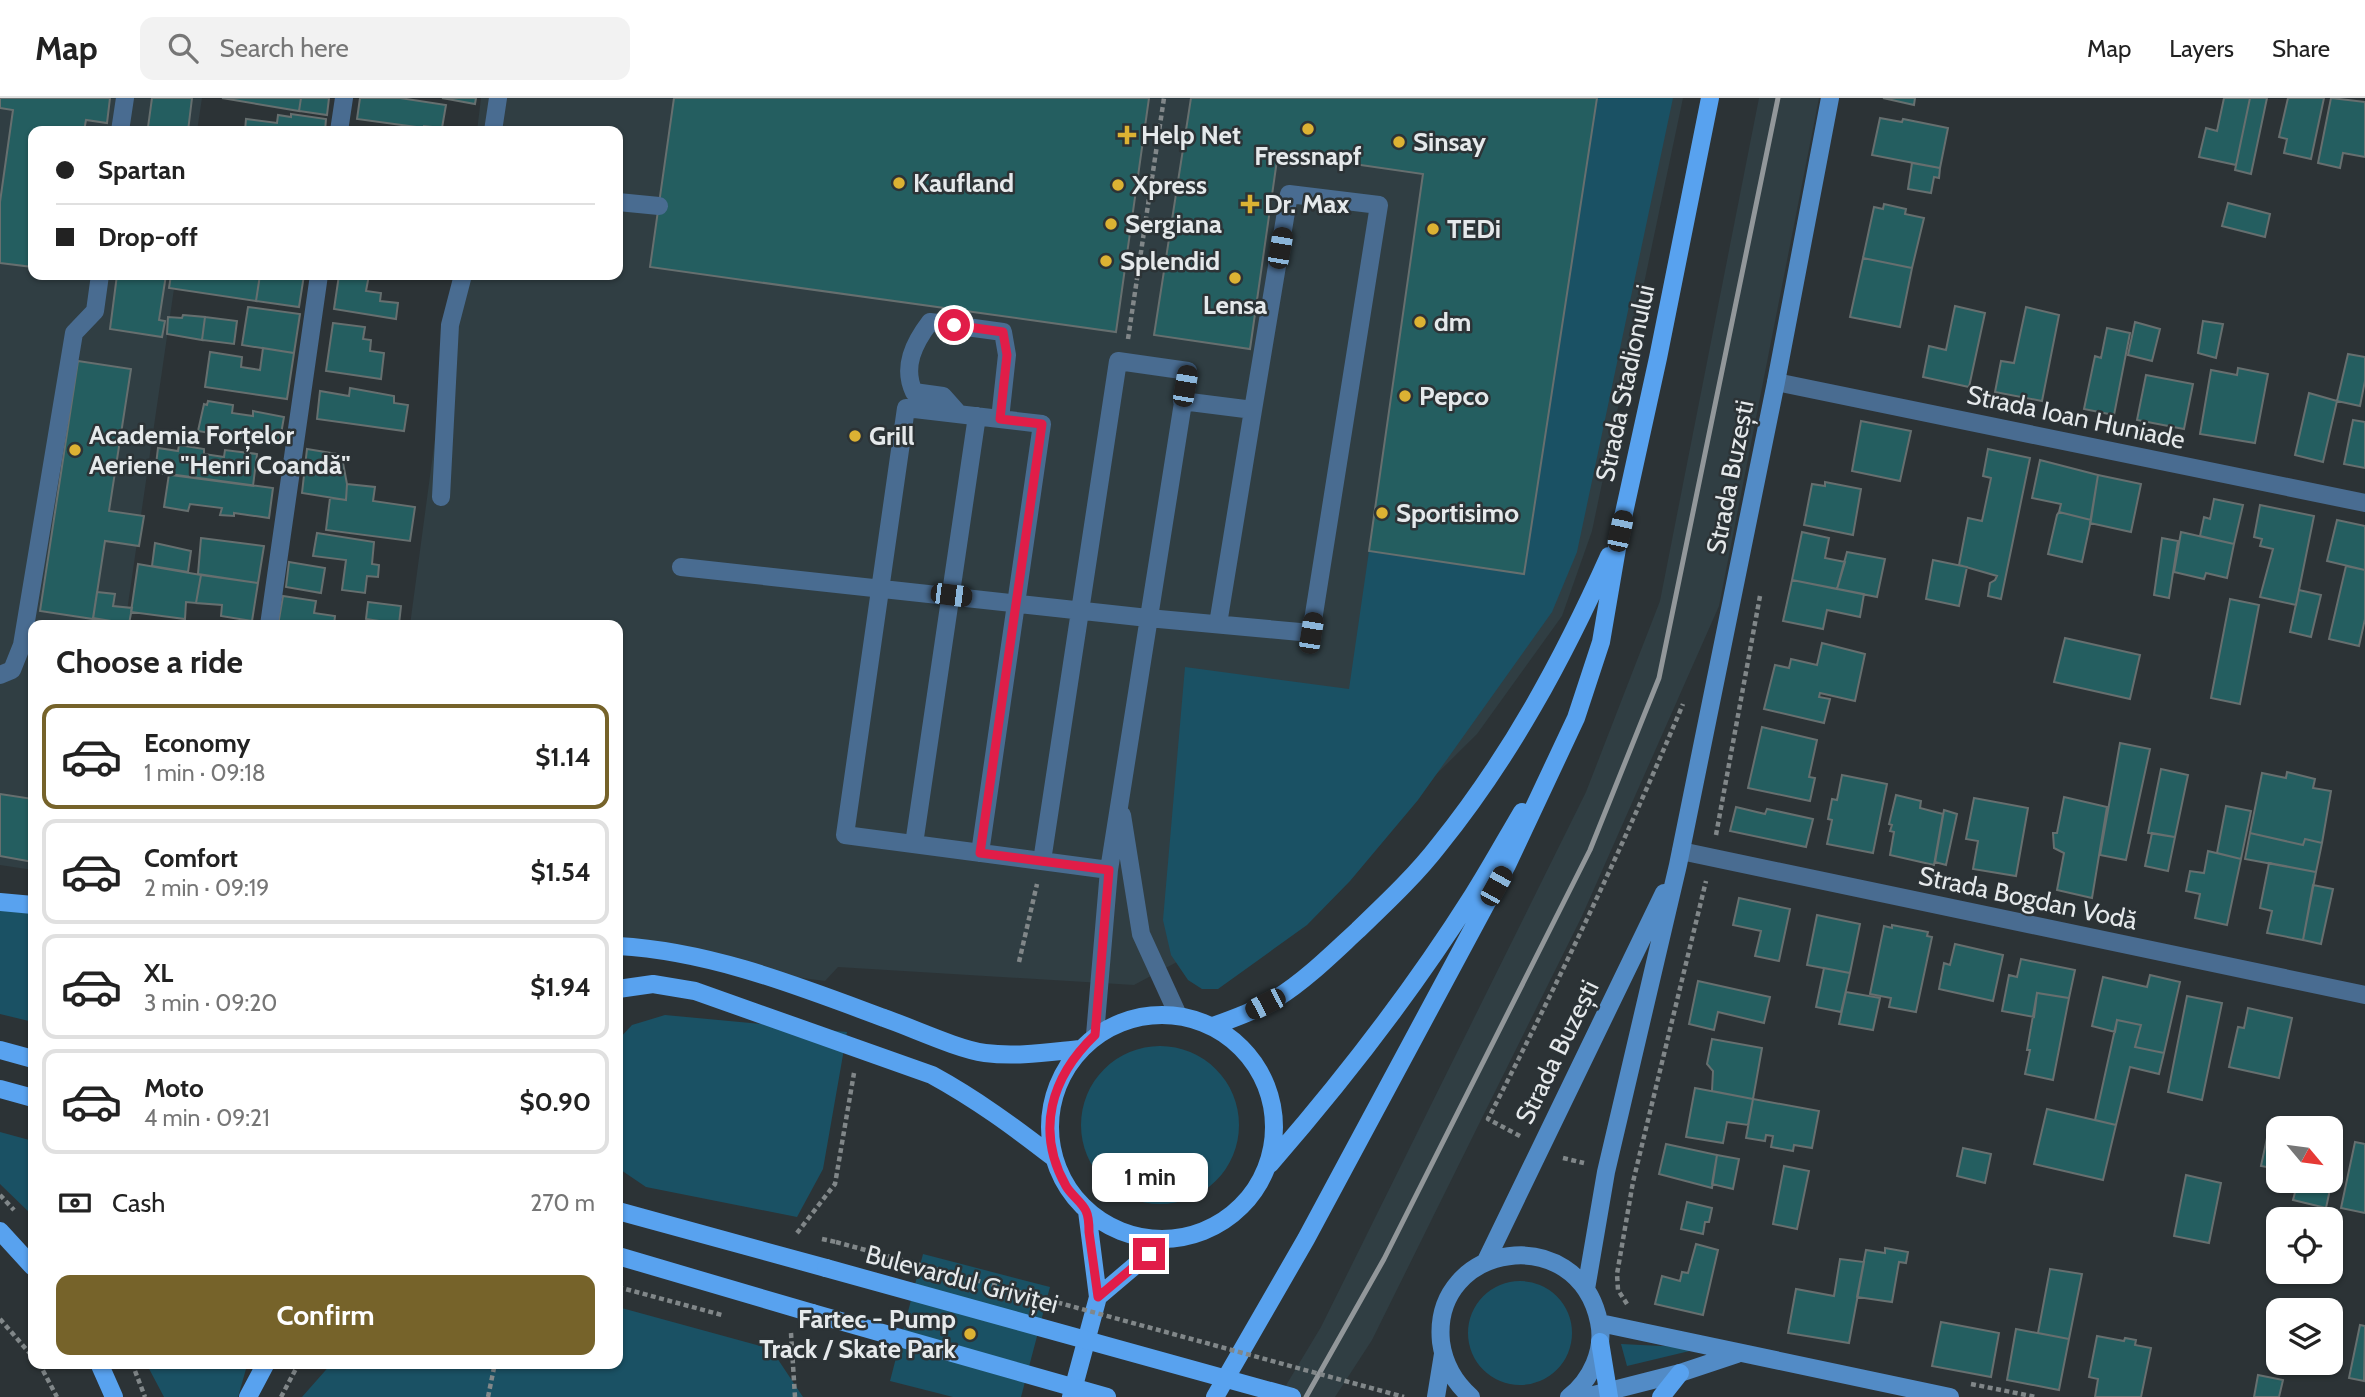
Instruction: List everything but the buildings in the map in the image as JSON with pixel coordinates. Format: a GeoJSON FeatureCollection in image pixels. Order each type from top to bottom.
{"type":"FeatureCollection","features":[{"type":"Feature","properties":{"kind":"main road","name":"Strada Stadionului"},"geometry":{"type":"LineString","coordinates":[[1577,718],[1601,642],[1620,531],[1710,98]]}},
{"type":"Feature","properties":{"kind":"main road","name":"Strada Buzești"},"geometry":{"type":"LineString","coordinates":[[1586,1289],[1606,1172],[1680,858],[1830,98]]}},
{"type":"Feature","properties":{"kind":"main road"},"geometry":{"type":"LineString","coordinates":[[1213,1026],[1279,997],[1330,957],[1387,902],[1439,846],[1499,763],[1546,685],[1584,612],[1620,531]]}},
{"type":"Feature","properties":{"kind":"main road"},"geometry":{"type":"LineString","coordinates":[[1267,1167],[1276,1127],[1267,1086],[1245,1053],[1213,1026],[1178,1015],[1145,1015],[1119,1022],[1095,1035],[1063,1073],[1052,1100],[1049,1129],[1054,1158],[1066,1187],[1087,1211],[1113,1227],[1141,1237],[1165,1240],[1198,1234],[1227,1219],[1251,1196],[1267,1167],[1327,1098],[1422,971],[1473,895],[1577,718]]}},
{"type":"Feature","properties":{"kind":"main road"},"geometry":{"type":"LineString","coordinates":[[1215,1397],[1306,1238],[1507,865],[1577,718]]}},
{"type":"Feature","properties":{"kind":"main road","name":"Strada Buzești"},"geometry":{"type":"LineString","coordinates":[[1485,1263],[1680,858]]}},
{"type":"Feature","properties":{"kind":"main road"},"geometry":{"type":"LineString","coordinates":[[0,902],[28,905]]}},
{"type":"Feature","properties":{"kind":"main road"},"geometry":{"type":"LineString","coordinates":[[623,947],[686,955],[727,964],[834,999],[981,1053],[1009,1056],[1081,1049]]}},
{"type":"Feature","properties":{"kind":"main road"},"geometry":{"type":"LineString","coordinates":[[623,988],[653,984],[695,991],[932,1075],[1000,1115],[1054,1158]]}},
{"type":"Feature","properties":{"kind":"main road"},"geometry":{"type":"LineString","coordinates":[[0,1050],[28,1058]]}},
{"type":"Feature","properties":{"kind":"main road"},"geometry":{"type":"LineString","coordinates":[[0,1089],[28,1097]]}},
{"type":"Feature","properties":{"kind":"main road","name":"Bulevardul Griviței"},"geometry":{"type":"LineString","coordinates":[[623,1211],[1293,1397]]}},
{"type":"Feature","properties":{"kind":"main road"},"geometry":{"type":"LineString","coordinates":[[1071,1397],[1098,1297],[1087,1211]]}},
{"type":"Feature","properties":{"kind":"main road"},"geometry":{"type":"LineString","coordinates":[[0,1231],[28,1262]]}},
{"type":"Feature","properties":{"kind":"main road"},"geometry":{"type":"LineString","coordinates":[[1098,1297],[1165,1240]]}},
{"type":"Feature","properties":{"kind":"main road"},"geometry":{"type":"LineString","coordinates":[[1436,1397],[1443,1354],[1441,1324],[1445,1308],[1460,1281],[1485,1263],[1516,1254],[1548,1259],[1576,1276],[1586,1289],[1595,1305],[1600,1324],[1600,1342],[1609,1395]]}},
{"type":"Feature","properties":{"kind":"main road"},"geometry":{"type":"LineString","coordinates":[[623,1257],[1107,1397]]}},
{"type":"Feature","properties":{"kind":"main road"},"geometry":{"type":"LineString","coordinates":[[1600,1324],[1950,1397]]}},
{"type":"Feature","properties":{"kind":"main road"},"geometry":{"type":"LineString","coordinates":[[1569,1397],[1589,1376],[1600,1342]]}},
{"type":"Feature","properties":{"kind":"main road"},"geometry":{"type":"LineString","coordinates":[[1586,1397],[1609,1395],[1740,1353]]}},
{"type":"Feature","properties":{"kind":"main road"},"geometry":{"type":"LineString","coordinates":[[1443,1354],[1453,1377],[1471,1397]]}},
{"type":"Feature","properties":{"kind":"main road"},"geometry":{"type":"LineString","coordinates":[[102,1369],[114,1397]]}},
{"type":"Feature","properties":{"kind":"main road"},"geometry":{"type":"LineString","coordinates":[[248,1397],[263,1369]]}},
{"type":"Feature","properties":{"kind":"main road"},"geometry":{"type":"LineString","coordinates":[[1661,1397],[1680,1373]]}},
{"type":"Feature","properties":{"kind":"street"},"geometry":{"type":"LineString","coordinates":[[121,126],[125,98]]}},
{"type":"Feature","properties":{"kind":"street"},"geometry":{"type":"LineString","coordinates":[[340,126],[344,98]]}},
{"type":"Feature","properties":{"kind":"street"},"geometry":{"type":"LineString","coordinates":[[494,126],[498,98]]}},
{"type":"Feature","properties":{"kind":"street"},"geometry":{"type":"LineString","coordinates":[[681,567],[1148,618],[1311,633],[1379,205],[1289,194],[1218,624]]}},
{"type":"Feature","properties":{"kind":"street"},"geometry":{"type":"LineString","coordinates":[[623,202],[659,206]]}},
{"type":"Feature","properties":{"kind":"street"},"geometry":{"type":"LineString","coordinates":[[0,675],[12,670],[22,645],[74,333],[95,311],[99,280]]}},
{"type":"Feature","properties":{"kind":"street"},"geometry":{"type":"LineString","coordinates":[[270,620],[317,280]]}},
{"type":"Feature","properties":{"kind":"street"},"geometry":{"type":"LineString","coordinates":[[441,497],[450,324],[462,280]]}},
{"type":"Feature","properties":{"kind":"street"},"geometry":{"type":"LineString","coordinates":[[968,415],[943,396],[914,392],[907,378],[916,342],[930,322],[1003,332],[1007,355],[1000,419]]}},
{"type":"Feature","properties":{"kind":"street"},"geometry":{"type":"LineString","coordinates":[[1042,861],[1118,361],[1188,371],[1119,796],[1109,870],[1095,1035]]}},
{"type":"Feature","properties":{"kind":"street","name":"Strada Ioan Huniade"},"geometry":{"type":"LineString","coordinates":[[1776,382],[2365,503]]}},
{"type":"Feature","properties":{"kind":"street"},"geometry":{"type":"LineString","coordinates":[[1182,401],[1253,410]]}},
{"type":"Feature","properties":{"kind":"street"},"geometry":{"type":"LineString","coordinates":[[980,853],[1042,424],[906,408],[845,835],[914,844],[980,853],[1109,870]]}},
{"type":"Feature","properties":{"kind":"street"},"geometry":{"type":"LineString","coordinates":[[914,844],[951,595],[968,415]]}},
{"type":"Feature","properties":{"kind":"street"},"geometry":{"type":"LineString","coordinates":[[1119,796],[1141,934],[1178,1015]]}},
{"type":"Feature","properties":{"kind":"street","name":"Strada Bogdan Vodă"},"geometry":{"type":"LineString","coordinates":[[1680,858],[2365,995]]}},
{"type":"Feature","properties":{"kind":"path"},"geometry":{"type":"LineString","coordinates":[[1124,362],[1164,98]]}},
{"type":"Feature","properties":{"kind":"path"},"geometry":{"type":"LineString","coordinates":[[1633,1182],[1582,1162],[1567,1160],[1488,1119],[1553,993],[1686,699]]}},
{"type":"Feature","properties":{"kind":"path"},"geometry":{"type":"LineString","coordinates":[[1018,962],[1042,861]]}},
{"type":"Feature","properties":{"kind":"path"},"geometry":{"type":"LineString","coordinates":[[797,1233],[835,1184],[856,1065]]}},
{"type":"Feature","properties":{"kind":"path"},"geometry":{"type":"LineString","coordinates":[[836,1242],[1404,1397]]}},
{"type":"Feature","properties":{"kind":"path"},"geometry":{"type":"LineString","coordinates":[[623,1288],[725,1315]]}},
{"type":"Feature","properties":{"kind":"path"},"geometry":{"type":"LineString","coordinates":[[0,1318],[28,1351]]}},
{"type":"Feature","properties":{"kind":"path"},"geometry":{"type":"LineString","coordinates":[[778,1330],[803,1336]]}},
{"type":"Feature","properties":{"kind":"path"},"geometry":{"type":"LineString","coordinates":[[792,1333],[795,1397]]}},
{"type":"Feature","properties":{"kind":"path"},"geometry":{"type":"LineString","coordinates":[[42,1369],[57,1397]]}},
{"type":"Feature","properties":{"kind":"path"},"geometry":{"type":"LineString","coordinates":[[134,1369],[145,1397]]}},
{"type":"Feature","properties":{"kind":"path"},"geometry":{"type":"LineString","coordinates":[[281,1397],[296,1369]]}},
{"type":"Feature","properties":{"kind":"path"},"geometry":{"type":"LineString","coordinates":[[488,1397],[494,1369]]}},
{"type":"Feature","properties":{"kind":"shaded area","name":"Academia Forțelor Aeriene \"Henri Coandă\""},"geometry":{"type":"Polygon","coordinates":[[[0,98],[202,98],[198,126],[28,126],[28,280],[175,280],[126,620],[28,620],[28,869],[0,865],[0,98]]]}},
{"type":"Feature","properties":{"kind":"shaded area"},"geometry":{"type":"Polygon","coordinates":[[[481,98],[1683,98],[1592,531],[1562,616],[1477,734],[1368,842],[1216,941],[1134,985],[838,967],[825,981],[623,954],[623,620],[411,620],[456,280],[623,280],[623,126],[478,126],[481,98]]]}},
{"type":"Feature","properties":{"kind":"shaded area"},"geometry":{"type":"Polygon","coordinates":[[[1597,98],[1673,98],[1577,552],[1552,612],[1418,800],[1350,881],[1307,925],[1218,989],[1202,989],[1188,980],[1171,955],[1163,920],[1185,667],[1349,689],[1369,551],[1524,574],[1597,98]]]}},
{"type":"Feature","properties":{"kind":"shaded area"},"geometry":{"type":"Polygon","coordinates":[[[1759,98],[1819,98],[1719,606],[1582,916],[1372,1340],[1335,1397],[1279,1397],[1321,1327],[1586,792],[1660,601],[1759,98]]]}},
{"type":"Feature","properties":{"kind":"shaded area"},"geometry":{"type":"Polygon","coordinates":[[[0,907],[28,910],[28,1021],[0,1014],[0,907]]]}},
{"type":"Feature","properties":{"kind":"shaded area"},"geometry":{"type":"Polygon","coordinates":[[[665,1015],[847,1032],[823,1169],[797,1217],[646,1187],[623,1171],[623,1035],[632,1025],[665,1015]]]}},
{"type":"Feature","properties":{"kind":"shaded area"},"geometry":{"type":"Polygon","coordinates":[[[1160,1046],[1190,1052],[1216,1069],[1233,1095],[1239,1125],[1233,1155],[1216,1181],[1190,1198],[1160,1204],[1130,1198],[1104,1181],[1087,1155],[1081,1125],[1087,1095],[1104,1069],[1130,1052],[1160,1046]]]}},
{"type":"Feature","properties":{"kind":"shaded area"},"geometry":{"type":"Polygon","coordinates":[[[0,1132],[28,1140],[28,1211],[0,1184],[0,1132]]]}},
{"type":"Feature","properties":{"kind":"shaded area","name":"Fartec - Pump Track / Skate Park"},"geometry":{"type":"Polygon","coordinates":[[[923,1254],[1050,1287],[1021,1397],[953,1397],[890,1381],[923,1254]]]}},
{"type":"Feature","properties":{"kind":"shaded area"},"geometry":{"type":"Polygon","coordinates":[[[1520,1281],[1540,1285],[1557,1296],[1568,1313],[1572,1333],[1568,1353],[1557,1370],[1540,1381],[1520,1385],[1500,1381],[1483,1370],[1472,1353],[1468,1333],[1472,1313],[1483,1296],[1500,1285],[1520,1281]]]}},
{"type":"Feature","properties":{"kind":"shaded area"},"geometry":{"type":"Polygon","coordinates":[[[623,1308],[771,1349],[803,1397],[302,1397],[327,1369],[623,1369],[623,1308]]]}},
{"type":"Feature","properties":{"kind":"shaded area"},"geometry":{"type":"Polygon","coordinates":[[[1621,1344],[1702,1348],[1627,1366],[1621,1344]]]}},
{"type":"Feature","properties":{"kind":"shaded area"},"geometry":{"type":"Polygon","coordinates":[[[149,1369],[246,1369],[238,1397],[164,1397],[149,1369]]]}},
{"type":"Feature","properties":{"kind":"railway"},"geometry":{"type":"LineString","coordinates":[[1306,1397],[1384,1259],[1590,850],[1659,678],[1778,98]]}},
{"type":"Feature","properties":{"kind":"place","name":"Fressnapf"},"geometry":{"type":"Point","coordinates":[1308,129]}},
{"type":"Feature","properties":{"kind":"place","name":"Help Net"},"geometry":{"type":"Point","coordinates":[1127,135]}},
{"type":"Feature","properties":{"kind":"place","name":"Sinsay"},"geometry":{"type":"Point","coordinates":[1399,142]}},
{"type":"Feature","properties":{"kind":"place","name":"Kaufland"},"geometry":{"type":"Point","coordinates":[899,183]}},
{"type":"Feature","properties":{"kind":"place","name":"Xpress"},"geometry":{"type":"Point","coordinates":[1118,185]}},
{"type":"Feature","properties":{"kind":"place","name":"Dr. Max"},"geometry":{"type":"Point","coordinates":[1250,204]}},
{"type":"Feature","properties":{"kind":"place","name":"Sergiana"},"geometry":{"type":"Point","coordinates":[1111,224]}},
{"type":"Feature","properties":{"kind":"place","name":"TEDi"},"geometry":{"type":"Point","coordinates":[1433,229]}},
{"type":"Feature","properties":{"kind":"place","name":"Splendid"},"geometry":{"type":"Point","coordinates":[1106,261]}},
{"type":"Feature","properties":{"kind":"place","name":"Lensa"},"geometry":{"type":"Point","coordinates":[1235,278]}},
{"type":"Feature","properties":{"kind":"place","name":"dm"},"geometry":{"type":"Point","coordinates":[1420,322]}},
{"type":"Feature","properties":{"kind":"place","name":"Pepco"},"geometry":{"type":"Point","coordinates":[1405,396]}},
{"type":"Feature","properties":{"kind":"place","name":"Grill"},"geometry":{"type":"Point","coordinates":[855,436]}},
{"type":"Feature","properties":{"kind":"place","name":"Academia Forțelor Aeriene \"Henri Coandă\""},"geometry":{"type":"Point","coordinates":[75,450]}},
{"type":"Feature","properties":{"kind":"place","name":"Sportisimo"},"geometry":{"type":"Point","coordinates":[1382,513]}},
{"type":"Feature","properties":{"kind":"place","name":"Fartec - Pump Track / Skate Park"},"geometry":{"type":"Point","coordinates":[970,1334]}},
{"type":"Feature","properties":{"kind":"route"},"geometry":{"type":"LineString","coordinates":[[954,325],[1003,332],[1007,355],[1000,419],[1042,424],[980,853],[1109,870],[1100,1002],[1095,1035],[1063,1073],[1052,1100],[1049,1129],[1054,1158],[1066,1187],[1087,1211],[1098,1297],[1149,1254]]}}]}
